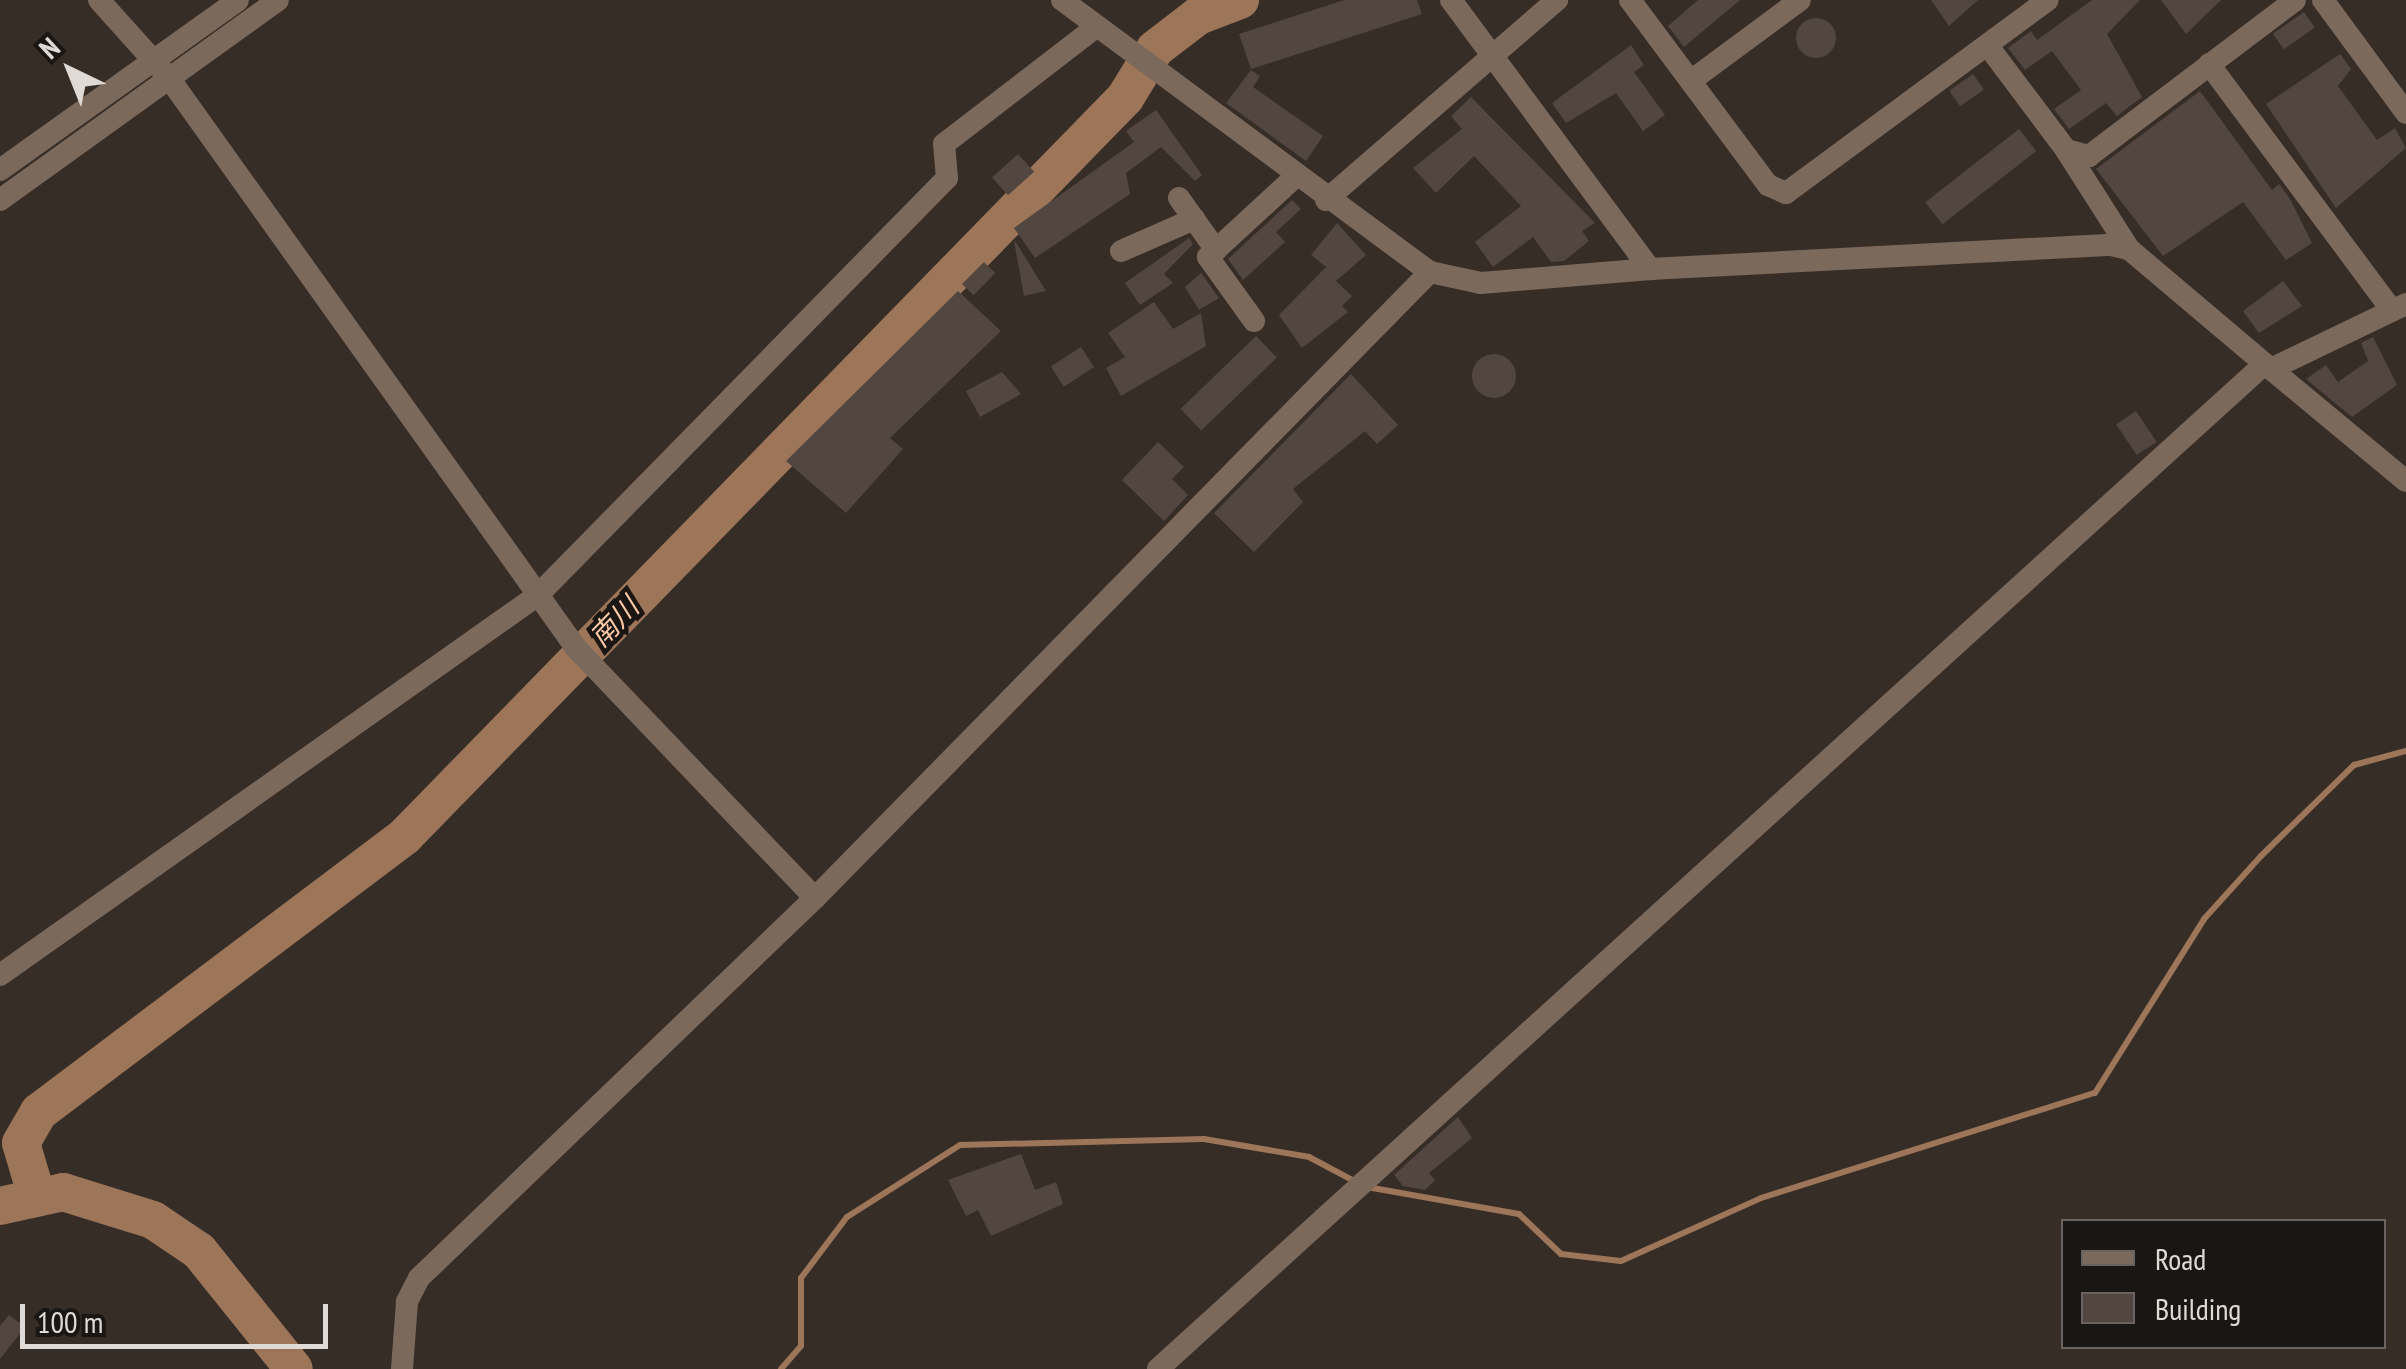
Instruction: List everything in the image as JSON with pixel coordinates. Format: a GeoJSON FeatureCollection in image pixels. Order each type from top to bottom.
{"type":"FeatureCollection","features":[{"type":"Feature","properties":{"kind":"street"},"geometry":{"type":"LineString","coordinates":[[99,0],[169,78],[582,654],[815,898]]}},
{"type":"Feature","properties":{"kind":"street"},"geometry":{"type":"LineString","coordinates":[[0,170],[238,0]]}},
{"type":"Feature","properties":{"kind":"street"},"geometry":{"type":"LineString","coordinates":[[0,200],[278,0]]}},
{"type":"Feature","properties":{"kind":"street"},"geometry":{"type":"LineString","coordinates":[[1062,0],[1164,81],[1430,272],[1482,284],[1650,269],[2129,249]]}},
{"type":"Feature","properties":{"kind":"street"},"geometry":{"type":"LineString","coordinates":[[1451,0],[1650,269]]}},
{"type":"Feature","properties":{"kind":"street"},"geometry":{"type":"LineString","coordinates":[[1326,200],[1557,0]]}},
{"type":"Feature","properties":{"kind":"street"},"geometry":{"type":"LineString","coordinates":[[1630,0],[1768,185],[1786,193],[2048,0]]}},
{"type":"Feature","properties":{"kind":"street"},"geometry":{"type":"LineString","coordinates":[[1692,80],[1800,0]]}},
{"type":"Feature","properties":{"kind":"street"},"geometry":{"type":"LineString","coordinates":[[2066,150],[2090,156],[2295,0]]}},
{"type":"Feature","properties":{"kind":"street"},"geometry":{"type":"LineString","coordinates":[[2323,0],[2406,113]]}},
{"type":"Feature","properties":{"kind":"street"},"geometry":{"type":"LineString","coordinates":[[0,974],[538,595],[946,178],[944,144],[1104,33]]}},
{"type":"Feature","properties":{"kind":"street"},"geometry":{"type":"LineString","coordinates":[[1988,46],[2066,150],[2129,249],[2266,368],[2404,478]]}},
{"type":"Feature","properties":{"kind":"street"},"geometry":{"type":"LineString","coordinates":[[1158,1369],[2266,368],[2399,306],[2209,64]]}},
{"type":"Feature","properties":{"kind":"street"},"geometry":{"type":"LineString","coordinates":[[1254,321],[1208,257],[1295,177]]}},
{"type":"Feature","properties":{"kind":"street"},"geometry":{"type":"LineString","coordinates":[[1179,198],[1216,250]]}},
{"type":"Feature","properties":{"kind":"street"},"geometry":{"type":"LineString","coordinates":[[1121,250],[1194,219]]}},
{"type":"Feature","properties":{"kind":"street"},"geometry":{"type":"LineString","coordinates":[[402,1369],[407,1302],[419,1278],[815,898],[1430,272]]}},
{"type":"Feature","properties":{"kind":"building"},"geometry":{"type":"Polygon","coordinates":[[[1344,0],[1417,0],[1422,14],[1251,69],[1239,34],[1344,0]]]}},
{"type":"Feature","properties":{"kind":"building"},"geometry":{"type":"Polygon","coordinates":[[[1698,0],[1740,0],[1684,47],[1668,26],[1698,0]]]}},
{"type":"Feature","properties":{"kind":"building"},"geometry":{"type":"Polygon","coordinates":[[[1931,0],[1978,0],[1949,26],[1931,0]]]}},
{"type":"Feature","properties":{"kind":"building"},"geometry":{"type":"Polygon","coordinates":[[[2092,0],[2140,0],[2107,34],[2142,97],[2117,116],[2106,103],[2069,129],[2054,109],[2081,90],[2052,51],[2025,70],[2008,48],[2031,31],[2037,40],[2092,0]]]}},
{"type":"Feature","properties":{"kind":"building"},"geometry":{"type":"Polygon","coordinates":[[[2161,0],[2221,0],[2186,34],[2161,0]]]}},
{"type":"Feature","properties":{"kind":"building"},"geometry":{"type":"Polygon","coordinates":[[[2304,12],[2315,28],[2284,49],[2273,34],[2304,12]]]}},
{"type":"Feature","properties":{"kind":"building"},"geometry":{"type":"Polygon","coordinates":[[[1816,18],[1830,24],[1836,38],[1830,52],[1816,58],[1802,52],[1796,38],[1802,24],[1816,18]]]}},
{"type":"Feature","properties":{"kind":"building"},"geometry":{"type":"Polygon","coordinates":[[[1631,45],[1644,65],[1634,72],[1665,115],[1643,131],[1616,93],[1566,123],[1552,103],[1631,45]]]}},
{"type":"Feature","properties":{"kind":"building"},"geometry":{"type":"Polygon","coordinates":[[[2340,54],[2351,69],[2338,86],[2377,140],[2395,128],[2406,148],[2336,208],[2266,104],[2340,54]]]}},
{"type":"Feature","properties":{"kind":"building"},"geometry":{"type":"Polygon","coordinates":[[[1251,70],[1260,76],[1253,87],[1323,136],[1306,161],[1226,103],[1251,70]]]}},
{"type":"Feature","properties":{"kind":"building"},"geometry":{"type":"Polygon","coordinates":[[[1973,74],[1984,90],[1960,106],[1949,91],[1973,74]]]}},
{"type":"Feature","properties":{"kind":"building"},"geometry":{"type":"Polygon","coordinates":[[[2200,91],[2272,190],[2279,184],[2290,199],[2312,243],[2286,260],[2243,202],[2163,256],[2096,169],[2200,91]]]}},
{"type":"Feature","properties":{"kind":"building"},"geometry":{"type":"Polygon","coordinates":[[[1471,97],[1595,223],[1582,231],[1589,241],[1564,261],[1551,262],[1533,237],[1493,267],[1475,242],[1521,206],[1474,156],[1436,193],[1413,168],[1462,129],[1451,116],[1471,97]]]}},
{"type":"Feature","properties":{"kind":"building"},"geometry":{"type":"Polygon","coordinates":[[[1156,110],[1202,175],[1195,181],[1161,147],[1126,173],[1130,194],[1035,258],[1014,228],[1134,142],[1126,131],[1156,110]]]}},
{"type":"Feature","properties":{"kind":"building"},"geometry":{"type":"Polygon","coordinates":[[[2019,129],[2036,151],[1942,224],[1925,202],[2019,129]]]}},
{"type":"Feature","properties":{"kind":"building"},"geometry":{"type":"Polygon","coordinates":[[[1018,154],[1034,172],[1008,195],[992,177],[1018,154]]]}},
{"type":"Feature","properties":{"kind":"building"},"geometry":{"type":"Polygon","coordinates":[[[1292,200],[1301,209],[1276,232],[1285,242],[1243,280],[1228,259],[1292,200]]]}},
{"type":"Feature","properties":{"kind":"building"},"geometry":{"type":"Polygon","coordinates":[[[1337,223],[1366,255],[1336,281],[1352,296],[1342,306],[1348,312],[1302,348],[1279,315],[1326,267],[1311,255],[1337,223]]]}},
{"type":"Feature","properties":{"kind":"building"},"geometry":{"type":"Polygon","coordinates":[[[1189,238],[1193,244],[1164,274],[1173,283],[1140,305],[1125,283],[1189,238]]]}},
{"type":"Feature","properties":{"kind":"building"},"geometry":{"type":"Polygon","coordinates":[[[1015,241],[1046,291],[1024,296],[1015,241]]]}},
{"type":"Feature","properties":{"kind":"building"},"geometry":{"type":"Polygon","coordinates":[[[984,262],[995,273],[973,295],[962,284],[984,262]]]}},
{"type":"Feature","properties":{"kind":"building"},"geometry":{"type":"Polygon","coordinates":[[[1201,273],[1219,298],[1199,310],[1185,287],[1201,273]]]}},
{"type":"Feature","properties":{"kind":"building"},"geometry":{"type":"Polygon","coordinates":[[[2283,281],[2302,306],[2259,333],[2243,311],[2283,281]]]}},
{"type":"Feature","properties":{"kind":"building"},"geometry":{"type":"Polygon","coordinates":[[[958,291],[1001,331],[890,438],[903,449],[846,513],[786,461],[958,291]]]}},
{"type":"Feature","properties":{"kind":"building"},"geometry":{"type":"Polygon","coordinates":[[[1154,302],[1173,329],[1201,313],[1206,346],[1121,396],[1106,368],[1125,357],[1108,333],[1154,302]]]}},
{"type":"Feature","properties":{"kind":"building"},"geometry":{"type":"Polygon","coordinates":[[[1256,336],[1277,358],[1201,431],[1180,409],[1256,336]]]}},
{"type":"Feature","properties":{"kind":"building"},"geometry":{"type":"Polygon","coordinates":[[[2373,337],[2397,385],[2352,417],[2306,379],[2326,365],[2338,382],[2368,361],[2361,343],[2373,337]]]}},
{"type":"Feature","properties":{"kind":"building"},"geometry":{"type":"Polygon","coordinates":[[[1081,347],[1094,367],[1064,387],[1051,367],[1081,347]]]}},
{"type":"Feature","properties":{"kind":"building"},"geometry":{"type":"Polygon","coordinates":[[[1494,354],[1509,361],[1516,376],[1509,391],[1494,398],[1479,391],[1472,376],[1479,361],[1494,354]]]}},
{"type":"Feature","properties":{"kind":"building"},"geometry":{"type":"Polygon","coordinates":[[[1002,372],[1021,394],[980,417],[966,391],[1002,372]]]}},
{"type":"Feature","properties":{"kind":"building"},"geometry":{"type":"Polygon","coordinates":[[[1351,374],[1398,425],[1377,444],[1365,431],[1293,489],[1303,502],[1254,552],[1214,513],[1351,374]]]}},
{"type":"Feature","properties":{"kind":"building"},"geometry":{"type":"Polygon","coordinates":[[[2136,411],[2157,442],[2137,455],[2116,424],[2136,411]]]}},
{"type":"Feature","properties":{"kind":"building"},"geometry":{"type":"Polygon","coordinates":[[[1158,442],[1184,467],[1172,479],[1188,495],[1164,521],[1122,480],[1158,442]]]}},
{"type":"Feature","properties":{"kind":"building"},"geometry":{"type":"Polygon","coordinates":[[[1458,1117],[1472,1138],[1429,1173],[1435,1180],[1425,1190],[1403,1186],[1394,1175],[1458,1117]]]}},
{"type":"Feature","properties":{"kind":"building"},"geometry":{"type":"Polygon","coordinates":[[[1021,1154],[1035,1190],[1056,1182],[1063,1204],[991,1236],[978,1210],[966,1216],[948,1180],[1021,1154]]]}},
{"type":"Feature","properties":{"kind":"building"},"geometry":{"type":"Polygon","coordinates":[[[9,1315],[25,1327],[0,1359],[0,1326],[9,1315]]]}},
{"type":"Feature","properties":{"kind":"waterway","name":"南川"},"geometry":{"type":"LineString","coordinates":[[37,1197],[21,1143],[39,1112],[405,836],[1125,98],[1155,49],[1198,16],[1240,0]]}},
{"type":"Feature","properties":{"kind":"waterway"},"geometry":{"type":"LineString","coordinates":[[1367,1187],[1519,1214],[1561,1254],[1621,1261],[1761,1198],[2095,1093],[2204,919],[2261,856],[2354,765],[2406,751]]}},
{"type":"Feature","properties":{"kind":"waterway"},"geometry":{"type":"LineString","coordinates":[[781,1369],[801,1346],[801,1278],[847,1217],[960,1145],[1204,1139],[1309,1157],[1356,1182]]}},
{"type":"Feature","properties":{"kind":"waterway"},"geometry":{"type":"LineString","coordinates":[[0,1206],[63,1192],[153,1220],[199,1251],[294,1369]]}}]}
